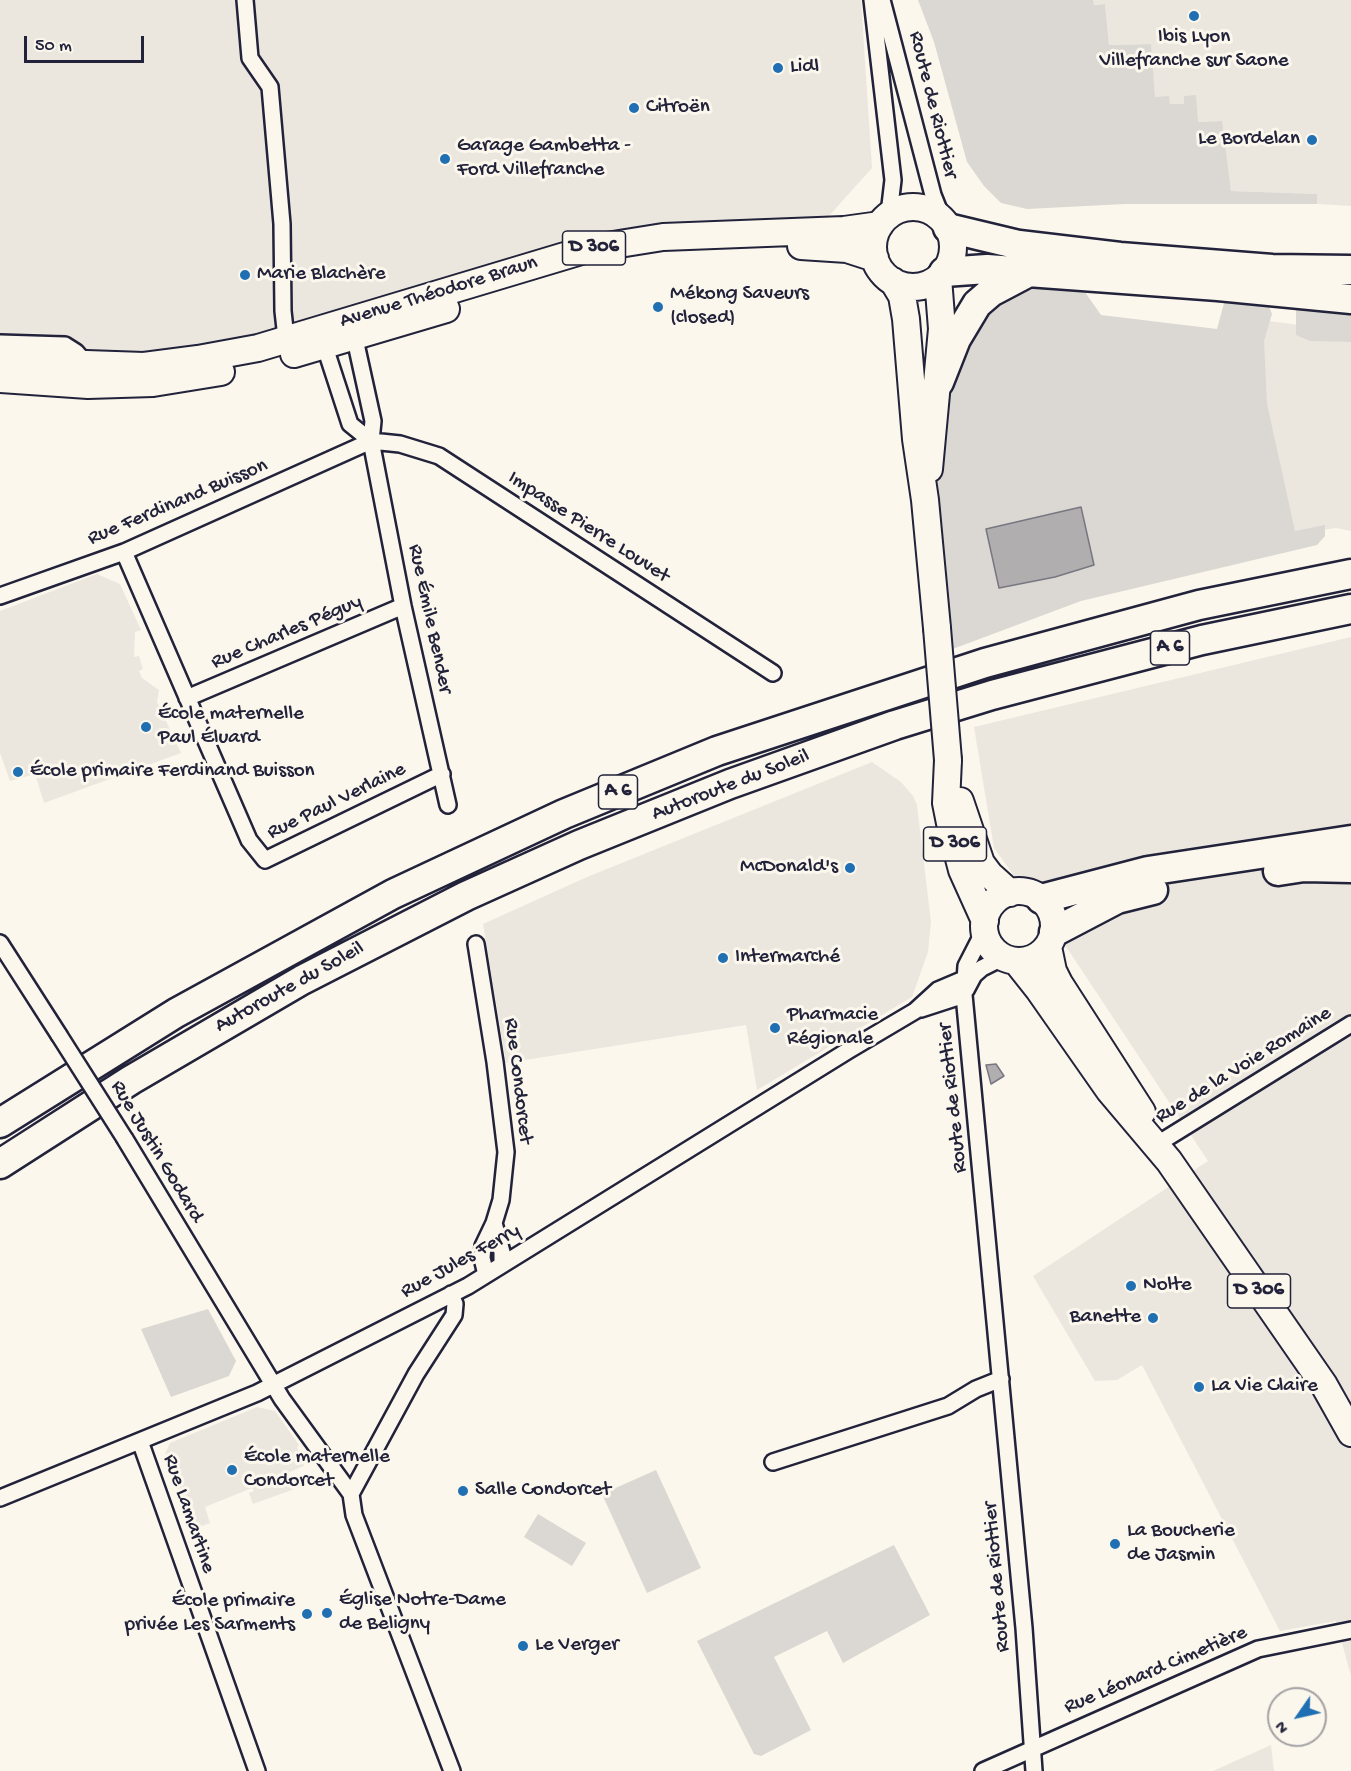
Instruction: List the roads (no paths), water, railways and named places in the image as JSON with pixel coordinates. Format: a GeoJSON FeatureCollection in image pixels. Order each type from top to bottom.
{"type":"FeatureCollection","features":[{"type":"Feature","properties":{"kind":"highway"},"geometry":{"type":"LineString","coordinates":[[946,224],[1019,245],[1120,257],[1272,269],[1351,270]]}},
{"type":"Feature","properties":{"kind":"highway"},"geometry":{"type":"LineString","coordinates":[[941,275],[969,269],[1218,286],[1351,299]]}},
{"type":"Feature","properties":{"kind":"highway"},"geometry":{"type":"LineString","coordinates":[[939,382],[956,339],[977,304],[991,292],[1027,273]]}},
{"type":"Feature","properties":{"kind":"highway"},"geometry":{"type":"LineString","coordinates":[[815,718],[959,664],[1155,602],[1253,577],[1351,559]]}},
{"type":"Feature","properties":{"kind":"highway","name":"Autoroute du Soleil"},"geometry":{"type":"LineString","coordinates":[[0,1123],[176,1013],[393,894],[612,794],[717,751],[912,685],[1112,628],[1244,595],[1351,574]]}},
{"type":"Feature","properties":{"kind":"highway","name":"Autoroute du Soleil"},"geometry":{"type":"LineString","coordinates":[[0,1164],[131,1080],[249,1010],[358,950],[466,896],[579,845],[730,784],[992,695],[1202,640],[1351,609]]}},
{"type":"Feature","properties":{"kind":"highway"},"geometry":{"type":"LineString","coordinates":[[992,695],[1351,629]]}},
{"type":"Feature","properties":{"kind":"highway"},"geometry":{"type":"LineString","coordinates":[[1041,899],[1148,871],[1351,840]]}},
{"type":"Feature","properties":{"kind":"highway"},"geometry":{"type":"LineString","coordinates":[[1051,939],[1078,917],[1134,894],[1304,867],[1342,870]]}},
{"type":"Feature","properties":{"kind":"main road"},"geometry":{"type":"LineString","coordinates":[[911,207],[934,213],[946,224],[952,251],[941,275],[920,286],[911,287],[893,281],[879,267],[873,244],[884,220],[911,207]]}},
{"type":"Feature","properties":{"kind":"main road","name":"Avenue Théodore Braun"},"geometry":{"type":"LineString","coordinates":[[0,379],[88,385],[153,383],[209,375],[588,249],[629,242],[710,235],[844,230],[884,220]]}},
{"type":"Feature","properties":{"kind":"main road","name":"Avenue Théodore Braun"},"geometry":{"type":"LineString","coordinates":[[353,328],[649,252],[704,246],[765,245],[847,249],[875,258]]}},
{"type":"Feature","properties":{"kind":"main road","name":"D 306"},"geometry":{"type":"LineString","coordinates":[[925,500],[939,382],[942,329],[941,275]]}},
{"type":"Feature","properties":{"kind":"main road","name":"D 306"},"geometry":{"type":"LineString","coordinates":[[893,281],[902,296],[906,319],[916,439],[925,500],[938,628],[948,761],[946,803],[962,870],[985,925]]}},
{"type":"Feature","properties":{"kind":"main road","name":"Avenue Théodore Braun"},"geometry":{"type":"LineString","coordinates":[[0,361],[88,366],[144,366],[258,348],[286,338],[322,338]]}},
{"type":"Feature","properties":{"kind":"main road","name":"D 306"},"geometry":{"type":"LineString","coordinates":[[948,761],[981,863],[990,875],[1010,892]]}},
{"type":"Feature","properties":{"kind":"main road"},"geometry":{"type":"LineString","coordinates":[[1024,891],[1041,899],[1052,913],[1051,939],[1034,958],[1010,959],[991,946],[985,925],[993,903],[1010,892],[1024,891]]}},
{"type":"Feature","properties":{"kind":"main road","name":"D 306"},"geometry":{"type":"LineString","coordinates":[[1051,939],[1053,971],[1059,983],[1125,1082],[1164,1152],[1324,1385],[1349,1431]]}},
{"type":"Feature","properties":{"kind":"main road","name":"D 306"},"geometry":{"type":"LineString","coordinates":[[1010,959],[1039,990],[1109,1090],[1164,1152]]}},
{"type":"Feature","properties":{"kind":"street"},"geometry":{"type":"LineString","coordinates":[[245,0],[250,58],[270,87],[282,224],[283,311],[286,338]]}},
{"type":"Feature","properties":{"kind":"street","name":"Route de Riottier"},"geometry":{"type":"LineString","coordinates":[[872,0],[893,180],[884,220]]}},
{"type":"Feature","properties":{"kind":"street","name":"Route de Riottier"},"geometry":{"type":"LineString","coordinates":[[882,0],[933,195],[946,224]]}},
{"type":"Feature","properties":{"kind":"street","name":"Rue Émile Bender"},"geometry":{"type":"LineString","coordinates":[[353,328],[373,421],[371,441],[403,606],[448,805]]}},
{"type":"Feature","properties":{"kind":"street"},"geometry":{"type":"LineString","coordinates":[[322,338],[350,424],[371,441]]}},
{"type":"Feature","properties":{"kind":"street"},"geometry":{"type":"LineString","coordinates":[[0,343],[65,345],[76,352],[88,366]]}},
{"type":"Feature","properties":{"kind":"street","name":"Rue Ferdinand Buisson"},"geometry":{"type":"LineString","coordinates":[[0,596],[124,552],[371,441]]}},
{"type":"Feature","properties":{"kind":"street","name":"Impasse Pierre Louvet"},"geometry":{"type":"LineString","coordinates":[[371,441],[400,444],[439,456],[773,673]]}},
{"type":"Feature","properties":{"kind":"street","name":"Rue Paul Verlaine"},"geometry":{"type":"LineString","coordinates":[[124,552],[249,840],[265,860],[442,774]]}},
{"type":"Feature","properties":{"kind":"street","name":"Rue Charles Péguy"},"geometry":{"type":"LineString","coordinates":[[187,698],[403,606]]}},
{"type":"Feature","properties":{"kind":"street","name":"Route de Riottier"},"geometry":{"type":"LineString","coordinates":[[985,925],[970,954],[964,989],[1024,1628],[1034,1771]]}},
{"type":"Feature","properties":{"kind":"street","name":"Rue Justin Godard"},"geometry":{"type":"LineString","coordinates":[[0,944],[125,1139],[274,1385]]}},
{"type":"Feature","properties":{"kind":"street","name":"Rue Condorcet"},"geometry":{"type":"LineString","coordinates":[[476,944],[505,1137],[504,1180],[494,1224],[483,1246],[482,1258],[486,1275]]}},
{"type":"Feature","properties":{"kind":"street","name":"Route de Riottier"},"geometry":{"type":"LineString","coordinates":[[964,989],[974,975],[988,964],[1010,959]]}},
{"type":"Feature","properties":{"kind":"street","name":"Rue Jules Ferry"},"geometry":{"type":"LineString","coordinates":[[0,1498],[274,1385],[327,1355],[452,1294],[915,1011],[938,990],[964,989]]}},
{"type":"Feature","properties":{"kind":"street","name":"Rue de la Voie Romaine"},"geometry":{"type":"LineString","coordinates":[[1164,1152],[1351,1024]]}},
{"type":"Feature","properties":{"kind":"street","name":"Rue Condorcet"},"geometry":{"type":"LineString","coordinates":[[494,1224],[502,1252],[502,1265]]}},
{"type":"Feature","properties":{"kind":"street"},"geometry":{"type":"LineString","coordinates":[[351,1494],[416,1374],[454,1315],[455,1304],[452,1294]]}},
{"type":"Feature","properties":{"kind":"street"},"geometry":{"type":"LineString","coordinates":[[773,1462],[948,1406],[975,1389],[1001,1379]]}},
{"type":"Feature","properties":{"kind":"street"},"geometry":{"type":"LineString","coordinates":[[274,1385],[351,1494],[354,1515],[452,1771]]}},
{"type":"Feature","properties":{"kind":"street","name":"Rue Lamartine"},"geometry":{"type":"LineString","coordinates":[[140,1441],[257,1771]]}},
{"type":"Feature","properties":{"kind":"street"},"geometry":{"type":"LineString","coordinates":[[1300,1642],[1351,1630]]}},
{"type":"Feature","properties":{"kind":"street"},"geometry":{"type":"LineString","coordinates":[[1300,1642],[1351,1640]]}},
{"type":"Feature","properties":{"kind":"street","name":"Rue Léonard Cimetière"},"geometry":{"type":"LineString","coordinates":[[983,1771],[1031,1747],[1258,1649],[1300,1642]]}},
{"type":"Feature","properties":{"kind":"place","name":"Ibis Lyon Villefranche sur Saone"},"geometry":{"type":"Point","coordinates":[1194,16]}},
{"type":"Feature","properties":{"kind":"place","name":"Lidl"},"geometry":{"type":"Point","coordinates":[778,68]}},
{"type":"Feature","properties":{"kind":"place","name":"Citroën"},"geometry":{"type":"Point","coordinates":[634,108]}},
{"type":"Feature","properties":{"kind":"place","name":"Le Bordelan"},"geometry":{"type":"Point","coordinates":[1312,140]}},
{"type":"Feature","properties":{"kind":"place","name":"Garage Gambetta - Ford Villefranche"},"geometry":{"type":"Point","coordinates":[445,159]}},
{"type":"Feature","properties":{"kind":"place","name":"Marie Blachère"},"geometry":{"type":"Point","coordinates":[245,275]}},
{"type":"Feature","properties":{"kind":"place","name":"Mékong Saveurs (closed)"},"geometry":{"type":"Point","coordinates":[658,307]}},
{"type":"Feature","properties":{"kind":"place","name":"École maternelle Paul Éluard"},"geometry":{"type":"Point","coordinates":[146,727]}},
{"type":"Feature","properties":{"kind":"place","name":"École primaire Ferdinand Buisson"},"geometry":{"type":"Point","coordinates":[18,772]}},
{"type":"Feature","properties":{"kind":"place","name":"McDonald's"},"geometry":{"type":"Point","coordinates":[850,868]}},
{"type":"Feature","properties":{"kind":"place","name":"Intermarché"},"geometry":{"type":"Point","coordinates":[723,958]}},
{"type":"Feature","properties":{"kind":"place","name":"Pharmacie Régionale"},"geometry":{"type":"Point","coordinates":[775,1028]}},
{"type":"Feature","properties":{"kind":"place","name":"Nolte"},"geometry":{"type":"Point","coordinates":[1131,1286]}},
{"type":"Feature","properties":{"kind":"place","name":"Banette"},"geometry":{"type":"Point","coordinates":[1153,1318]}},
{"type":"Feature","properties":{"kind":"place","name":"La Vie Claire"},"geometry":{"type":"Point","coordinates":[1199,1387]}},
{"type":"Feature","properties":{"kind":"place","name":"École maternelle Condorcet"},"geometry":{"type":"Point","coordinates":[232,1470]}},
{"type":"Feature","properties":{"kind":"place","name":"Salle Condorcet"},"geometry":{"type":"Point","coordinates":[463,1491]}},
{"type":"Feature","properties":{"kind":"place","name":"La Boucherie de Jasmin"},"geometry":{"type":"Point","coordinates":[1115,1544]}},
{"type":"Feature","properties":{"kind":"place","name":"Église Notre-Dame de Beligny"},"geometry":{"type":"Point","coordinates":[327,1613]}},
{"type":"Feature","properties":{"kind":"place","name":"École primaire privée Les Sarments"},"geometry":{"type":"Point","coordinates":[307,1614]}},
{"type":"Feature","properties":{"kind":"place","name":"Le Verger"},"geometry":{"type":"Point","coordinates":[523,1646]}}]}
